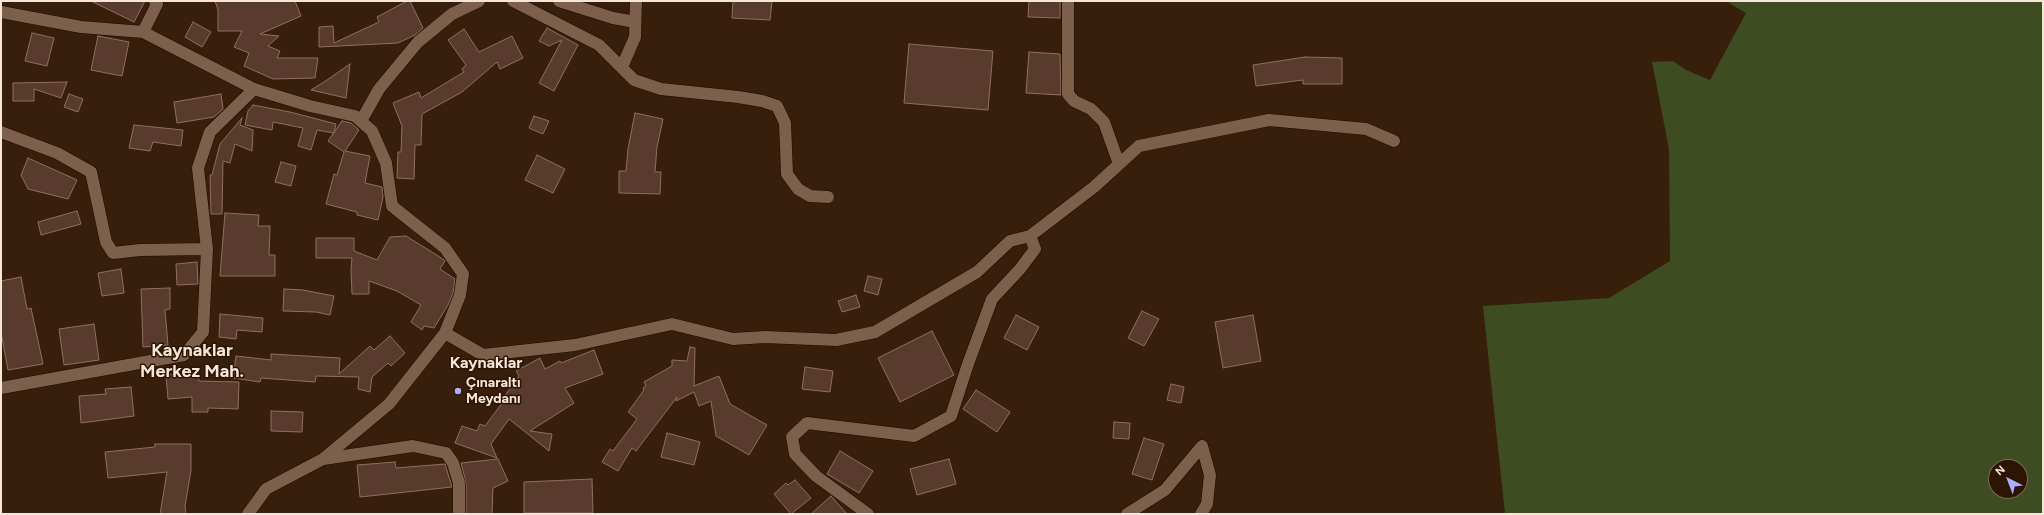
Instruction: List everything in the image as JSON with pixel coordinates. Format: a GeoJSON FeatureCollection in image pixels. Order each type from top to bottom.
{"type":"FeatureCollection","features":[{"type":"Feature","properties":{"kind":"street"},"geometry":{"type":"LineString","coordinates":[[143,32],[157,4],[155,1]]}},
{"type":"Feature","properties":{"kind":"street"},"geometry":{"type":"LineString","coordinates":[[361,121],[379,89],[418,42],[452,14],[479,1]]}},
{"type":"Feature","properties":{"kind":"street"},"geometry":{"type":"LineString","coordinates":[[513,1],[599,45],[634,80],[661,89],[738,97],[762,101],[778,106],[785,123],[787,174],[798,189],[810,196],[828,197]]}},
{"type":"Feature","properties":{"kind":"street"},"geometry":{"type":"LineString","coordinates":[[559,1],[613,18],[635,22]]}},
{"type":"Feature","properties":{"kind":"street"},"geometry":{"type":"LineString","coordinates":[[622,67],[635,37],[636,1]]}},
{"type":"Feature","properties":{"kind":"street"},"geometry":{"type":"LineString","coordinates":[[1068,1],[1068,94],[1074,101],[1090,109],[1104,122],[1119,164]]}},
{"type":"Feature","properties":{"kind":"street"},"geometry":{"type":"LineString","coordinates":[[1,12],[81,27],[143,32],[254,89],[310,106],[355,116],[372,131],[386,163],[392,206],[446,248],[463,274],[460,295],[445,334],[389,404],[324,459],[266,489],[248,514]]}},
{"type":"Feature","properties":{"kind":"street"},"geometry":{"type":"LineString","coordinates":[[1,388],[184,355],[203,332],[207,249],[198,168],[210,132],[254,89]]}},
{"type":"Feature","properties":{"kind":"street"},"geometry":{"type":"LineString","coordinates":[[445,334],[483,355],[575,345],[672,324],[733,339],[765,337],[836,340],[875,332],[977,272],[1010,241],[1030,236],[1094,188],[1139,146],[1269,120],[1366,130],[1394,141]]}},
{"type":"Feature","properties":{"kind":"street"},"geometry":{"type":"LineString","coordinates":[[1,132],[57,153],[91,172],[106,242],[113,253],[140,250],[207,249]]}},
{"type":"Feature","properties":{"kind":"street"},"geometry":{"type":"LineString","coordinates":[[868,514],[816,476],[795,454],[792,437],[807,423],[914,436],[951,416],[992,299],[1020,269],[1035,249],[1030,236]]}},
{"type":"Feature","properties":{"kind":"street"},"geometry":{"type":"LineString","coordinates":[[324,459],[413,446],[446,453],[453,463],[459,483],[459,514]]}},
{"type":"Feature","properties":{"kind":"street"},"geometry":{"type":"LineString","coordinates":[[1127,514],[1165,490],[1202,446],[1210,475],[1207,504],[1201,514]]}},
{"type":"Feature","properties":{"kind":"green space"},"geometry":{"type":"Polygon","coordinates":[[[1730,1],[2043,1],[2043,514],[1505,514],[1483,306],[1609,298],[1670,261],[1669,149],[1652,62],[1673,61],[1686,70],[1710,80],[1746,13],[1729,3],[1730,1]]]}},
{"type":"Feature","properties":{"kind":"building"},"geometry":{"type":"Polygon","coordinates":[[[91,1],[145,1],[134,22],[91,1]]]}},
{"type":"Feature","properties":{"kind":"building"},"geometry":{"type":"Polygon","coordinates":[[[215,1],[295,1],[301,16],[260,34],[279,36],[268,46],[280,51],[277,58],[318,58],[315,78],[273,79],[244,66],[249,53],[234,47],[242,31],[218,31],[218,10],[215,1]]]}},
{"type":"Feature","properties":{"kind":"building"},"geometry":{"type":"Polygon","coordinates":[[[407,1],[410,1],[423,28],[415,35],[398,43],[319,47],[319,27],[333,26],[334,43],[379,22],[377,17],[407,1]]]}},
{"type":"Feature","properties":{"kind":"building"},"geometry":{"type":"Polygon","coordinates":[[[733,1],[772,1],[770,20],[732,18],[733,1]]]}},
{"type":"Feature","properties":{"kind":"building"},"geometry":{"type":"Polygon","coordinates":[[[1029,1],[1060,1],[1060,18],[1028,17],[1029,1]]]}},
{"type":"Feature","properties":{"kind":"building"},"geometry":{"type":"Polygon","coordinates":[[[193,22],[211,32],[202,47],[185,37],[193,22]]]}},
{"type":"Feature","properties":{"kind":"building"},"geometry":{"type":"Polygon","coordinates":[[[547,28],[578,45],[554,91],[539,83],[562,40],[549,46],[539,41],[547,28]]]}},
{"type":"Feature","properties":{"kind":"building"},"geometry":{"type":"Polygon","coordinates":[[[464,29],[479,52],[512,36],[523,58],[500,69],[497,62],[462,92],[422,114],[421,145],[415,145],[414,179],[397,178],[398,152],[401,152],[402,126],[393,103],[419,92],[421,98],[464,72],[462,69],[466,65],[448,40],[464,29]]]}},
{"type":"Feature","properties":{"kind":"building"},"geometry":{"type":"Polygon","coordinates":[[[32,33],[54,38],[47,66],[25,61],[32,33]]]}},
{"type":"Feature","properties":{"kind":"building"},"geometry":{"type":"Polygon","coordinates":[[[98,36],[129,42],[122,76],[91,70],[98,36]]]}},
{"type":"Feature","properties":{"kind":"building"},"geometry":{"type":"Polygon","coordinates":[[[909,44],[993,51],[988,110],[904,103],[909,44]]]}},
{"type":"Feature","properties":{"kind":"building"},"geometry":{"type":"Polygon","coordinates":[[[1029,52],[1060,54],[1061,95],[1026,93],[1029,52]]]}},
{"type":"Feature","properties":{"kind":"building"},"geometry":{"type":"Polygon","coordinates":[[[1305,57],[1342,58],[1342,84],[1303,84],[1303,80],[1256,86],[1253,65],[1305,57]]]}},
{"type":"Feature","properties":{"kind":"building"},"geometry":{"type":"Polygon","coordinates":[[[350,64],[346,98],[311,90],[327,80],[350,64]]]}},
{"type":"Feature","properties":{"kind":"building"},"geometry":{"type":"Polygon","coordinates":[[[67,82],[61,98],[34,89],[34,101],[13,101],[13,83],[67,82]]]}},
{"type":"Feature","properties":{"kind":"building"},"geometry":{"type":"Polygon","coordinates":[[[69,94],[83,99],[78,112],[64,107],[69,94]]]}},
{"type":"Feature","properties":{"kind":"building"},"geometry":{"type":"Polygon","coordinates":[[[221,94],[223,109],[214,117],[177,123],[174,102],[221,94]]]}},
{"type":"Feature","properties":{"kind":"building"},"geometry":{"type":"Polygon","coordinates":[[[253,105],[290,112],[336,124],[334,133],[317,130],[311,150],[298,146],[303,128],[273,122],[272,130],[245,125],[248,111],[253,105]]]}},
{"type":"Feature","properties":{"kind":"building"},"geometry":{"type":"Polygon","coordinates":[[[635,113],[663,119],[657,147],[655,172],[661,172],[660,194],[619,193],[619,171],[626,171],[628,149],[635,113]]]}},
{"type":"Feature","properties":{"kind":"building"},"geometry":{"type":"Polygon","coordinates":[[[534,116],[549,121],[543,134],[529,128],[534,116]]]}},
{"type":"Feature","properties":{"kind":"building"},"geometry":{"type":"Polygon","coordinates":[[[242,118],[240,125],[253,130],[252,151],[235,144],[230,163],[223,161],[222,214],[211,214],[210,175],[212,175],[220,144],[242,118]]]}},
{"type":"Feature","properties":{"kind":"building"},"geometry":{"type":"Polygon","coordinates":[[[342,121],[351,123],[359,130],[345,151],[370,156],[365,183],[382,187],[383,197],[378,220],[357,215],[357,212],[326,204],[334,174],[337,175],[344,152],[328,141],[342,121]]]}},
{"type":"Feature","properties":{"kind":"building"},"geometry":{"type":"Polygon","coordinates":[[[134,125],[183,130],[181,146],[153,142],[150,151],[129,148],[134,125]]]}},
{"type":"Feature","properties":{"kind":"building"},"geometry":{"type":"Polygon","coordinates":[[[537,155],[565,169],[553,193],[525,180],[537,155]]]}},
{"type":"Feature","properties":{"kind":"building"},"geometry":{"type":"Polygon","coordinates":[[[28,158],[77,180],[68,199],[28,189],[21,175],[28,158]]]}},
{"type":"Feature","properties":{"kind":"building"},"geometry":{"type":"Polygon","coordinates":[[[281,162],[296,166],[291,186],[275,182],[281,162]]]}},
{"type":"Feature","properties":{"kind":"building"},"geometry":{"type":"Polygon","coordinates":[[[77,211],[81,224],[41,235],[38,222],[77,211]]]}},
{"type":"Feature","properties":{"kind":"building"},"geometry":{"type":"Polygon","coordinates":[[[225,213],[259,215],[258,226],[270,226],[269,255],[275,255],[275,276],[220,276],[225,213]]]}},
{"type":"Feature","properties":{"kind":"building"},"geometry":{"type":"Polygon","coordinates":[[[406,236],[443,259],[445,261],[440,269],[455,279],[453,293],[448,305],[434,328],[424,326],[422,330],[411,322],[421,305],[397,291],[369,281],[369,294],[352,294],[352,258],[316,258],[316,238],[354,238],[354,251],[377,260],[390,237],[406,236]]]}},
{"type":"Feature","properties":{"kind":"building"},"geometry":{"type":"Polygon","coordinates":[[[197,262],[198,284],[177,285],[176,264],[197,262]]]}},
{"type":"Feature","properties":{"kind":"building"},"geometry":{"type":"Polygon","coordinates":[[[121,269],[124,293],[102,296],[98,273],[121,269]]]}},
{"type":"Feature","properties":{"kind":"building"},"geometry":{"type":"Polygon","coordinates":[[[868,276],[882,279],[878,295],[864,291],[868,276]]]}},
{"type":"Feature","properties":{"kind":"building"},"geometry":{"type":"Polygon","coordinates":[[[21,277],[27,309],[31,308],[43,364],[8,370],[1,332],[1,281],[21,277]]]}},
{"type":"Feature","properties":{"kind":"building"},"geometry":{"type":"Polygon","coordinates":[[[170,288],[170,309],[165,310],[168,345],[143,347],[141,289],[170,288]]]}},
{"type":"Feature","properties":{"kind":"building"},"geometry":{"type":"Polygon","coordinates":[[[284,289],[303,290],[334,296],[330,315],[316,312],[283,311],[284,289]]]}},
{"type":"Feature","properties":{"kind":"building"},"geometry":{"type":"Polygon","coordinates":[[[856,295],[860,307],[842,312],[838,301],[856,295]]]}},
{"type":"Feature","properties":{"kind":"building"},"geometry":{"type":"Polygon","coordinates":[[[1142,311],[1159,319],[1144,346],[1128,338],[1142,311]]]}},
{"type":"Feature","properties":{"kind":"building"},"geometry":{"type":"Polygon","coordinates":[[[220,314],[263,318],[262,332],[237,330],[236,339],[219,337],[220,314]]]}},
{"type":"Feature","properties":{"kind":"building"},"geometry":{"type":"Polygon","coordinates":[[[1016,315],[1039,327],[1027,350],[1004,338],[1016,315]]]}},
{"type":"Feature","properties":{"kind":"building"},"geometry":{"type":"Polygon","coordinates":[[[1253,315],[1261,361],[1223,368],[1215,322],[1253,315]]]}},
{"type":"Feature","properties":{"kind":"building"},"geometry":{"type":"Polygon","coordinates":[[[94,324],[99,360],[64,365],[59,329],[94,324]]]}},
{"type":"Feature","properties":{"kind":"building"},"geometry":{"type":"Polygon","coordinates":[[[932,331],[954,375],[900,402],[878,358],[932,331]]]}},
{"type":"Feature","properties":{"kind":"building"},"geometry":{"type":"Polygon","coordinates":[[[390,336],[405,353],[391,366],[388,363],[372,377],[370,392],[358,389],[359,377],[316,376],[315,382],[261,378],[260,382],[233,378],[236,356],[271,360],[271,354],[340,358],[339,374],[370,346],[374,350],[390,336]]]}},
{"type":"Feature","properties":{"kind":"building"},"geometry":{"type":"Polygon","coordinates":[[[690,347],[695,348],[694,386],[719,376],[730,404],[767,425],[749,455],[716,436],[711,401],[699,406],[694,392],[676,401],[677,397],[636,451],[632,448],[618,471],[602,462],[610,449],[613,451],[637,419],[628,412],[644,390],[643,388],[646,386],[644,382],[672,366],[672,360],[687,361],[690,347]]]}},
{"type":"Feature","properties":{"kind":"building"},"geometry":{"type":"Polygon","coordinates":[[[594,350],[603,374],[565,388],[574,403],[530,431],[552,434],[549,451],[509,419],[491,444],[497,458],[455,443],[462,426],[477,431],[480,424],[485,426],[506,398],[504,397],[519,376],[516,371],[540,358],[545,369],[560,361],[561,363],[594,350]]]}},
{"type":"Feature","properties":{"kind":"building"},"geometry":{"type":"Polygon","coordinates":[[[805,367],[833,371],[830,392],[802,389],[805,367]]]}},
{"type":"Feature","properties":{"kind":"building"},"geometry":{"type":"Polygon","coordinates":[[[198,372],[199,381],[239,382],[238,409],[208,408],[208,412],[192,412],[192,397],[168,399],[166,375],[198,372]]]}},
{"type":"Feature","properties":{"kind":"building"},"geometry":{"type":"Polygon","coordinates":[[[1171,384],[1184,387],[1181,403],[1167,400],[1171,384]]]}},
{"type":"Feature","properties":{"kind":"building"},"geometry":{"type":"Polygon","coordinates":[[[131,387],[134,416],[81,423],[79,396],[106,394],[105,389],[131,387]]]}},
{"type":"Feature","properties":{"kind":"building"},"geometry":{"type":"Polygon","coordinates":[[[976,390],[1010,412],[997,432],[963,409],[976,390]]]}},
{"type":"Feature","properties":{"kind":"building"},"geometry":{"type":"Polygon","coordinates":[[[271,411],[303,412],[302,432],[271,431],[271,411]]]}},
{"type":"Feature","properties":{"kind":"building"},"geometry":{"type":"Polygon","coordinates":[[[1114,422],[1130,423],[1129,439],[1113,438],[1114,422]]]}},
{"type":"Feature","properties":{"kind":"building"},"geometry":{"type":"Polygon","coordinates":[[[667,433],[700,442],[694,465],[661,457],[667,433]]]}},
{"type":"Feature","properties":{"kind":"building"},"geometry":{"type":"Polygon","coordinates":[[[1144,438],[1164,444],[1152,480],[1132,474],[1144,438]]]}},
{"type":"Feature","properties":{"kind":"building"},"geometry":{"type":"Polygon","coordinates":[[[155,444],[191,444],[191,470],[185,506],[186,514],[160,514],[167,472],[108,478],[105,452],[155,447],[155,444]]]}},
{"type":"Feature","properties":{"kind":"building"},"geometry":{"type":"Polygon","coordinates":[[[840,451],[873,471],[859,493],[827,474],[840,451]]]}},
{"type":"Feature","properties":{"kind":"building"},"geometry":{"type":"Polygon","coordinates":[[[498,459],[508,481],[493,488],[492,514],[466,514],[466,483],[461,463],[498,459]]]}},
{"type":"Feature","properties":{"kind":"building"},"geometry":{"type":"Polygon","coordinates":[[[949,459],[956,484],[917,495],[910,469],[949,459]]]}},
{"type":"Feature","properties":{"kind":"building"},"geometry":{"type":"Polygon","coordinates":[[[395,462],[396,468],[445,464],[452,487],[360,497],[357,465],[395,462]]]}},
{"type":"Feature","properties":{"kind":"building"},"geometry":{"type":"Polygon","coordinates":[[[592,479],[593,513],[524,513],[524,482],[592,479]]]}},
{"type":"Feature","properties":{"kind":"building"},"geometry":{"type":"Polygon","coordinates":[[[795,480],[811,498],[791,514],[774,494],[786,483],[788,485],[795,480]]]}},
{"type":"Feature","properties":{"kind":"building"},"geometry":{"type":"Polygon","coordinates":[[[831,496],[847,514],[811,514],[831,496]]]}},
{"type":"Feature","properties":{"kind":"place","name":"Çınaraltı Meydanı"},"geometry":{"type":"Point","coordinates":[458,391]}},
{"type":"Feature","properties":{"kind":"district","name":"Kaynaklar Merkez Mah."},"geometry":{"type":"Point","coordinates":[192,361]}},
{"type":"Feature","properties":{"kind":"district","name":"Kaynaklar"},"geometry":{"type":"Point","coordinates":[486,363]}}]}
